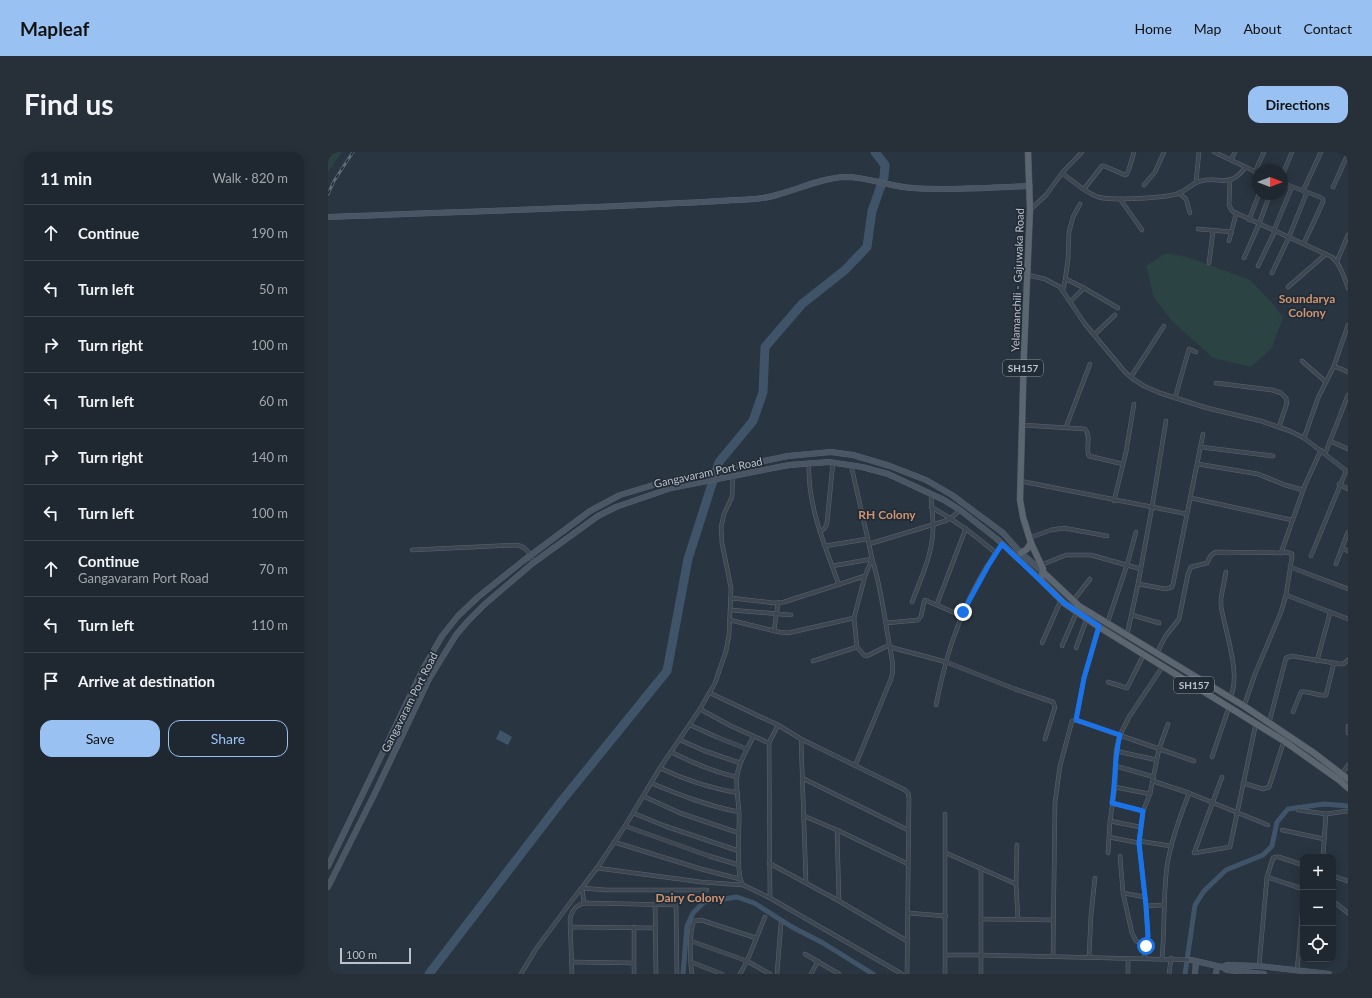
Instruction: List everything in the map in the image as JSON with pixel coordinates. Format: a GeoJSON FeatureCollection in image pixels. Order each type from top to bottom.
{"type":"FeatureCollection","features":[{"type":"Feature","properties":{"kind":"main road","name":"Yelamanchili - Gajuwaka Road"},"geometry":{"type":"LineString","coordinates":[[1028,152],[1030,209],[1020,500],[1030,541],[1043,572],[1079,606],[1244,706],[1342,774],[1347,783]]}},
{"type":"Feature","properties":{"kind":"main road"},"geometry":{"type":"LineString","coordinates":[[1021,553],[1027,549],[1030,541]]}},
{"type":"Feature","properties":{"kind":"main road","name":"Yelamanchili - Gajuwaka Road"},"geometry":{"type":"LineString","coordinates":[[1043,572],[1041,580],[1061,600],[1099,626],[1256,723],[1347,783]]}},
{"type":"Feature","properties":{"kind":"street"},"geometry":{"type":"LineString","coordinates":[[1030,209],[1046,194],[1062,173],[1082,152]]}},
{"type":"Feature","properties":{"kind":"street"},"geometry":{"type":"LineString","coordinates":[[1084,189],[1102,166],[1124,175],[1127,174],[1134,152]]}},
{"type":"Feature","properties":{"kind":"street"},"geometry":{"type":"LineString","coordinates":[[1144,185],[1155,172],[1164,152]]}},
{"type":"Feature","properties":{"kind":"street"},"geometry":{"type":"LineString","coordinates":[[1196,182],[1199,152]]}},
{"type":"Feature","properties":{"kind":"street"},"geometry":{"type":"LineString","coordinates":[[1214,152],[1252,171]]}},
{"type":"Feature","properties":{"kind":"street"},"geometry":{"type":"LineString","coordinates":[[1231,160],[1235,152]]}},
{"type":"Feature","properties":{"kind":"street"},"geometry":{"type":"LineString","coordinates":[[1259,164],[1264,152]]}},
{"type":"Feature","properties":{"kind":"street"},"geometry":{"type":"LineString","coordinates":[[1287,164],[1292,152]]}},
{"type":"Feature","properties":{"kind":"street"},"geometry":{"type":"LineString","coordinates":[[1272,273],[1289,237],[1305,191],[1321,152]]}},
{"type":"Feature","properties":{"kind":"street"},"geometry":{"type":"LineString","coordinates":[[1333,187],[1348,154]]}},
{"type":"Feature","properties":{"kind":"street"},"geometry":{"type":"LineString","coordinates":[[1062,173],[1084,189],[1097,196],[1120,199],[1165,196],[1179,193],[1196,182],[1210,179],[1230,180],[1238,176],[1245,168]]}},
{"type":"Feature","properties":{"kind":"street"},"geometry":{"type":"LineString","coordinates":[[328,217],[755,199],[778,195],[818,181],[848,177],[872,179],[900,186],[946,189],[1030,186]]}},
{"type":"Feature","properties":{"kind":"street"},"geometry":{"type":"LineString","coordinates":[[1230,180],[1229,205],[1232,211],[1249,220],[1304,243],[1337,261],[1348,288]]}},
{"type":"Feature","properties":{"kind":"street"},"geometry":{"type":"LineString","coordinates":[[1288,185],[1323,199],[1304,243]]}},
{"type":"Feature","properties":{"kind":"street"},"geometry":{"type":"LineString","coordinates":[[1258,266],[1275,231],[1292,187]]}},
{"type":"Feature","properties":{"kind":"street"},"geometry":{"type":"LineString","coordinates":[[1179,193],[1186,199],[1190,213]]}},
{"type":"Feature","properties":{"kind":"street"},"geometry":{"type":"LineString","coordinates":[[1120,199],[1142,230]]}},
{"type":"Feature","properties":{"kind":"street"},"geometry":{"type":"LineString","coordinates":[[1249,220],[1256,200]]}},
{"type":"Feature","properties":{"kind":"street"},"geometry":{"type":"LineString","coordinates":[[1244,258],[1268,200]]}},
{"type":"Feature","properties":{"kind":"street"},"geometry":{"type":"LineString","coordinates":[[1063,290],[1066,279],[1069,232],[1073,217],[1080,204]]}},
{"type":"Feature","properties":{"kind":"street"},"geometry":{"type":"LineString","coordinates":[[1229,240],[1236,214]]}},
{"type":"Feature","properties":{"kind":"street"},"geometry":{"type":"LineString","coordinates":[[1198,229],[1232,232]]}},
{"type":"Feature","properties":{"kind":"street"},"geometry":{"type":"LineString","coordinates":[[1209,263],[1213,230]]}},
{"type":"Feature","properties":{"kind":"street"},"geometry":{"type":"LineString","coordinates":[[1337,261],[1348,235]]}},
{"type":"Feature","properties":{"kind":"street"},"geometry":{"type":"LineString","coordinates":[[1288,287],[1326,254]]}},
{"type":"Feature","properties":{"kind":"street"},"geometry":{"type":"LineString","coordinates":[[1028,275],[1054,283],[1063,290],[1094,335],[1124,372],[1144,386],[1207,408],[1279,427],[1304,438],[1347,471],[1340,484],[1311,556]]}},
{"type":"Feature","properties":{"kind":"street"},"geometry":{"type":"LineString","coordinates":[[1066,279],[1118,308]]}},
{"type":"Feature","properties":{"kind":"street"},"geometry":{"type":"LineString","coordinates":[[1070,301],[1084,288]]}},
{"type":"Feature","properties":{"kind":"street"},"geometry":{"type":"LineString","coordinates":[[1094,335],[1115,315]]}},
{"type":"Feature","properties":{"kind":"street"},"geometry":{"type":"LineString","coordinates":[[1304,438],[1315,404],[1334,366],[1348,325]]}},
{"type":"Feature","properties":{"kind":"street"},"geometry":{"type":"LineString","coordinates":[[1130,377],[1164,326]]}},
{"type":"Feature","properties":{"kind":"street"},"geometry":{"type":"LineString","coordinates":[[1175,398],[1189,349],[1196,352]]}},
{"type":"Feature","properties":{"kind":"street"},"geometry":{"type":"LineString","coordinates":[[1302,361],[1326,382]]}},
{"type":"Feature","properties":{"kind":"street"},"geometry":{"type":"LineString","coordinates":[[1066,427],[1090,364]]}},
{"type":"Feature","properties":{"kind":"street"},"geometry":{"type":"LineString","coordinates":[[1334,366],[1348,372]]}},
{"type":"Feature","properties":{"kind":"street"},"geometry":{"type":"LineString","coordinates":[[1216,383],[1272,390],[1281,393],[1286,398],[1287,403],[1279,427]]}},
{"type":"Feature","properties":{"kind":"street"},"geometry":{"type":"LineString","coordinates":[[1325,454],[1348,395]]}},
{"type":"Feature","properties":{"kind":"street"},"geometry":{"type":"LineString","coordinates":[[1114,500],[1123,464],[1134,404]]}},
{"type":"Feature","properties":{"kind":"street"},"geometry":{"type":"LineString","coordinates":[[1127,635],[1141,569],[1166,421]]}},
{"type":"Feature","properties":{"kind":"street"},"geometry":{"type":"LineString","coordinates":[[1022,426],[1082,429],[1087,431],[1089,434],[1087,448],[1089,456],[1123,464]]}},
{"type":"Feature","properties":{"kind":"street"},"geometry":{"type":"LineString","coordinates":[[1138,584],[1166,589],[1172,587],[1203,434]]}},
{"type":"Feature","properties":{"kind":"street"},"geometry":{"type":"LineString","coordinates":[[1330,440],[1348,449]]}},
{"type":"Feature","properties":{"kind":"street"},"geometry":{"type":"LineString","coordinates":[[1201,447],[1273,456]]}},
{"type":"Feature","properties":{"kind":"street"},"geometry":{"type":"LineString","coordinates":[[1281,553],[1303,490],[1321,450]]}},
{"type":"Feature","properties":{"kind":"street","name":"Gangavaram Port Road"},"geometry":{"type":"LineString","coordinates":[[677,479],[728,467],[788,456],[840,452],[870,460],[940,487],[956,497],[1003,533],[1021,553],[1043,572]]}},
{"type":"Feature","properties":{"kind":"street"},"geometry":{"type":"LineString","coordinates":[[850,464],[867,539],[877,574],[890,646],[893,675],[855,766]]}},
{"type":"Feature","properties":{"kind":"street","name":"Gangavaram Port Road"},"geometry":{"type":"LineString","coordinates":[[328,887],[375,793],[429,679],[456,635],[485,604],[533,562],[598,516],[632,500],[676,487],[731,476],[809,466],[850,464],[862,466],[888,474],[931,494],[960,510],[1002,544],[1041,580]]}},
{"type":"Feature","properties":{"kind":"street"},"geometry":{"type":"LineString","coordinates":[[1198,464],[1258,474],[1285,485],[1303,490]]}},
{"type":"Feature","properties":{"kind":"street"},"geometry":{"type":"LineString","coordinates":[[820,532],[825,528],[827,523],[833,465]]}},
{"type":"Feature","properties":{"kind":"street"},"geometry":{"type":"LineString","coordinates":[[809,466],[811,497],[820,532],[839,585]]}},
{"type":"Feature","properties":{"kind":"street"},"geometry":{"type":"LineString","coordinates":[[909,484],[912,475]]}},
{"type":"Feature","properties":{"kind":"street"},"geometry":{"type":"LineString","coordinates":[[521,974],[536,949],[572,899],[597,868],[625,826],[660,768],[680,740],[715,683],[726,651],[730,620],[731,598],[729,576],[722,543],[721,527],[724,514],[733,493],[731,476]]}},
{"type":"Feature","properties":{"kind":"street"},"geometry":{"type":"LineString","coordinates":[[670,480],[677,479]]}},
{"type":"Feature","properties":{"kind":"street","name":"Gangavaram Port Road"},"geometry":{"type":"LineString","coordinates":[[328,866],[424,669],[442,636],[458,616],[478,597],[590,511],[631,492],[670,480]]}},
{"type":"Feature","properties":{"kind":"street"},"geometry":{"type":"LineString","coordinates":[[1020,482],[1187,514]]}},
{"type":"Feature","properties":{"kind":"street"},"geometry":{"type":"LineString","coordinates":[[1340,484],[1348,489]]}},
{"type":"Feature","properties":{"kind":"street"},"geometry":{"type":"LineString","coordinates":[[912,602],[931,547],[933,525],[931,494]]}},
{"type":"Feature","properties":{"kind":"street"},"geometry":{"type":"LineString","coordinates":[[1191,498],[1292,520]]}},
{"type":"Feature","properties":{"kind":"street"},"geometry":{"type":"LineString","coordinates":[[931,507],[966,528],[996,553]]}},
{"type":"Feature","properties":{"kind":"street"},"geometry":{"type":"LineString","coordinates":[[869,544],[933,525],[951,518],[960,510]]}},
{"type":"Feature","properties":{"kind":"street"},"geometry":{"type":"LineString","coordinates":[[937,604],[966,528]]}},
{"type":"Feature","properties":{"kind":"street"},"geometry":{"type":"LineString","coordinates":[[1030,541],[1051,530],[1064,528],[1107,536]]}},
{"type":"Feature","properties":{"kind":"street"},"geometry":{"type":"LineString","coordinates":[[1107,624],[1127,565],[1136,532]]}},
{"type":"Feature","properties":{"kind":"street"},"geometry":{"type":"LineString","coordinates":[[1336,564],[1348,532]]}},
{"type":"Feature","properties":{"kind":"street"},"geometry":{"type":"LineString","coordinates":[[825,546],[867,539]]}},
{"type":"Feature","properties":{"kind":"street"},"geometry":{"type":"LineString","coordinates":[[936,705],[954,635],[972,593],[1002,544]]}},
{"type":"Feature","properties":{"kind":"street"},"geometry":{"type":"LineString","coordinates":[[412,550],[518,545],[525,548],[531,555],[533,562]]}},
{"type":"Feature","properties":{"kind":"street"},"geometry":{"type":"LineString","coordinates":[[1342,548],[1348,551]]}},
{"type":"Feature","properties":{"kind":"street"},"geometry":{"type":"LineString","coordinates":[[1156,654],[1179,619],[1188,574],[1191,567],[1207,563],[1211,555],[1216,552],[1286,552],[1292,554],[1286,595],[1281,612],[1255,674],[1244,706]]}},
{"type":"Feature","properties":{"kind":"street"},"geometry":{"type":"LineString","coordinates":[[1041,565],[1066,555],[1091,555],[1141,569]]}},
{"type":"Feature","properties":{"kind":"street"},"geometry":{"type":"LineString","coordinates":[[832,566],[872,558]]}},
{"type":"Feature","properties":{"kind":"street"},"geometry":{"type":"LineString","coordinates":[[872,558],[865,576],[854,618],[857,647],[864,655],[867,656],[890,646],[946,662],[1053,702],[1055,707],[1045,739]]}},
{"type":"Feature","properties":{"kind":"street"},"geometry":{"type":"LineString","coordinates":[[1290,567],[1348,589]]}},
{"type":"Feature","properties":{"kind":"street"},"geometry":{"type":"LineString","coordinates":[[1226,572],[1222,606],[1235,681],[1230,698]]}},
{"type":"Feature","properties":{"kind":"street"},"geometry":{"type":"LineString","coordinates":[[731,598],[778,603],[865,576]]}},
{"type":"Feature","properties":{"kind":"street"},"geometry":{"type":"LineString","coordinates":[[1072,601],[1090,579]]}},
{"type":"Feature","properties":{"kind":"street"},"geometry":{"type":"LineString","coordinates":[[1286,595],[1348,619]]}},
{"type":"Feature","properties":{"kind":"street"},"geometry":{"type":"LineString","coordinates":[[886,623],[918,620],[921,616],[924,601],[928,600],[962,616]]}},
{"type":"Feature","properties":{"kind":"street"},"geometry":{"type":"LineString","coordinates":[[1042,643],[1061,600]]}},
{"type":"Feature","properties":{"kind":"street"},"geometry":{"type":"LineString","coordinates":[[774,631],[778,603]]}},
{"type":"Feature","properties":{"kind":"street"},"geometry":{"type":"LineString","coordinates":[[730,610],[791,615]]}},
{"type":"Feature","properties":{"kind":"street"},"geometry":{"type":"LineString","coordinates":[[1062,646],[1077,611]]}},
{"type":"Feature","properties":{"kind":"street"},"geometry":{"type":"LineString","coordinates":[[1317,661],[1330,613]]}},
{"type":"Feature","properties":{"kind":"street"},"geometry":{"type":"LineString","coordinates":[[1132,615],[1159,623]]}},
{"type":"Feature","properties":{"kind":"street"},"geometry":{"type":"LineString","coordinates":[[730,620],[774,631],[788,632],[854,618]]}},
{"type":"Feature","properties":{"kind":"street"},"geometry":{"type":"LineString","coordinates":[[1076,648],[1087,618]]}},
{"type":"Feature","properties":{"kind":"street"},"geometry":{"type":"LineString","coordinates":[[1076,720],[1084,678],[1099,626]]}},
{"type":"Feature","properties":{"kind":"street"},"geometry":{"type":"LineString","coordinates":[[814,661],[857,647]]}},
{"type":"Feature","properties":{"kind":"street"},"geometry":{"type":"LineString","coordinates":[[1108,682],[1127,688],[1144,654]]}},
{"type":"Feature","properties":{"kind":"street"},"geometry":{"type":"LineString","coordinates":[[1269,723],[1286,658],[1292,656],[1343,664],[1348,660]]}},
{"type":"Feature","properties":{"kind":"street"},"geometry":{"type":"LineString","coordinates":[[1293,712],[1301,692],[1305,691],[1320,696],[1326,695],[1334,663]]}},
{"type":"Feature","properties":{"kind":"street"},"geometry":{"type":"LineString","coordinates":[[1108,853],[1110,821],[1115,787],[1116,751],[1120,735],[1163,666]]}},
{"type":"Feature","properties":{"kind":"street"},"geometry":{"type":"LineString","coordinates":[[711,691],[778,725],[801,739],[905,790],[908,793],[907,974]]}},
{"type":"Feature","properties":{"kind":"street"},"geometry":{"type":"LineString","coordinates":[[1212,757],[1229,707]]}},
{"type":"Feature","properties":{"kind":"street"},"geometry":{"type":"LineString","coordinates":[[700,709],[754,737],[769,743]]}},
{"type":"Feature","properties":{"kind":"street"},"geometry":{"type":"LineString","coordinates":[[1053,956],[1056,790],[1060,766],[1073,720],[1194,761]]}},
{"type":"Feature","properties":{"kind":"street"},"geometry":{"type":"LineString","coordinates":[[1222,777],[1194,853],[1230,847],[1256,723]]}},
{"type":"Feature","properties":{"kind":"street"},"geometry":{"type":"LineString","coordinates":[[690,724],[747,749]]}},
{"type":"Feature","properties":{"kind":"street"},"geometry":{"type":"LineString","coordinates":[[1144,958],[1148,936],[1139,842],[1140,827],[1143,811],[1154,779],[1159,749],[1168,724]]}},
{"type":"Feature","properties":{"kind":"street"},"geometry":{"type":"LineString","coordinates":[[770,898],[769,743],[778,725]]}},
{"type":"Feature","properties":{"kind":"street"},"geometry":{"type":"LineString","coordinates":[[1348,726],[1348,734]]}},
{"type":"Feature","properties":{"kind":"street"},"geometry":{"type":"LineString","coordinates":[[743,885],[740,879],[739,865],[739,812],[737,777],[740,763],[754,737]]}},
{"type":"Feature","properties":{"kind":"street"},"geometry":{"type":"LineString","coordinates":[[801,739],[806,883]]}},
{"type":"Feature","properties":{"kind":"street"},"geometry":{"type":"LineString","coordinates":[[680,740],[705,751],[740,763]]}},
{"type":"Feature","properties":{"kind":"street"},"geometry":{"type":"LineString","coordinates":[[1243,783],[1263,789],[1269,787],[1284,741]]}},
{"type":"Feature","properties":{"kind":"street"},"geometry":{"type":"LineString","coordinates":[[1116,751],[1157,760]]}},
{"type":"Feature","properties":{"kind":"street"},"geometry":{"type":"LineString","coordinates":[[671,752],[709,770],[737,777]]}},
{"type":"Feature","properties":{"kind":"street"},"geometry":{"type":"LineString","coordinates":[[1342,774],[1348,765]]}},
{"type":"Feature","properties":{"kind":"street"},"geometry":{"type":"LineString","coordinates":[[1116,766],[1154,779],[1268,825]]}},
{"type":"Feature","properties":{"kind":"street"},"geometry":{"type":"LineString","coordinates":[[660,768],[676,776],[708,787],[738,793]]}},
{"type":"Feature","properties":{"kind":"street"},"geometry":{"type":"LineString","coordinates":[[802,778],[908,830]]}},
{"type":"Feature","properties":{"kind":"street"},"geometry":{"type":"LineString","coordinates":[[651,783],[684,797],[717,808],[739,812]]}},
{"type":"Feature","properties":{"kind":"street"},"geometry":{"type":"LineString","coordinates":[[1115,787],[1150,794]]}},
{"type":"Feature","properties":{"kind":"street"},"geometry":{"type":"LineString","coordinates":[[1162,958],[1164,921],[1163,905],[1167,867],[1171,846],[1189,793]]}},
{"type":"Feature","properties":{"kind":"street"},"geometry":{"type":"LineString","coordinates":[[643,796],[680,813],[739,832]]}},
{"type":"Feature","properties":{"kind":"street"},"geometry":{"type":"LineString","coordinates":[[1112,803],[1143,811]]}},
{"type":"Feature","properties":{"kind":"street"},"geometry":{"type":"LineString","coordinates":[[1298,810],[1326,814],[1348,811]]}},
{"type":"Feature","properties":{"kind":"street"},"geometry":{"type":"LineString","coordinates":[[633,813],[665,826],[739,851]]}},
{"type":"Feature","properties":{"kind":"street"},"geometry":{"type":"LineString","coordinates":[[945,814],[945,974]]}},
{"type":"Feature","properties":{"kind":"street"},"geometry":{"type":"LineString","coordinates":[[1323,854],[1326,814]]}},
{"type":"Feature","properties":{"kind":"street"},"geometry":{"type":"LineString","coordinates":[[804,816],[908,864]]}},
{"type":"Feature","properties":{"kind":"street"},"geometry":{"type":"LineString","coordinates":[[1110,821],[1140,827]]}},
{"type":"Feature","properties":{"kind":"street"},"geometry":{"type":"LineString","coordinates":[[625,826],[739,865]]}},
{"type":"Feature","properties":{"kind":"street"},"geometry":{"type":"LineString","coordinates":[[837,830],[839,901]]}},
{"type":"Feature","properties":{"kind":"street"},"geometry":{"type":"LineString","coordinates":[[1282,830],[1324,839]]}},
{"type":"Feature","properties":{"kind":"street"},"geometry":{"type":"LineString","coordinates":[[1109,837],[1171,846]]}},
{"type":"Feature","properties":{"kind":"street"},"geometry":{"type":"LineString","coordinates":[[614,842],[701,869],[740,879]]}},
{"type":"Feature","properties":{"kind":"street"},"geometry":{"type":"LineString","coordinates":[[1017,845],[1016,884],[1018,919]]}},
{"type":"Feature","properties":{"kind":"street"},"geometry":{"type":"LineString","coordinates":[[946,853],[1016,884]]}},
{"type":"Feature","properties":{"kind":"street"},"geometry":{"type":"LineString","coordinates":[[1120,856],[1123,892],[1134,938],[1136,941],[1146,946]]}},
{"type":"Feature","properties":{"kind":"street"},"geometry":{"type":"LineString","coordinates":[[1259,966],[1266,877],[1273,858],[1276,856],[1300,864]]}},
{"type":"Feature","properties":{"kind":"street"},"geometry":{"type":"LineString","coordinates":[[769,863],[839,901],[907,941]]}},
{"type":"Feature","properties":{"kind":"street"},"geometry":{"type":"LineString","coordinates":[[597,868],[702,882],[743,885],[770,898],[902,974]]}},
{"type":"Feature","properties":{"kind":"street"},"geometry":{"type":"LineString","coordinates":[[981,869],[981,974]]}},
{"type":"Feature","properties":{"kind":"street"},"geometry":{"type":"LineString","coordinates":[[1266,877],[1300,888]]}},
{"type":"Feature","properties":{"kind":"street"},"geometry":{"type":"LineString","coordinates":[[1336,877],[1348,881]]}},
{"type":"Feature","properties":{"kind":"street"},"geometry":{"type":"LineString","coordinates":[[1088,957],[1095,878]]}},
{"type":"Feature","properties":{"kind":"street"},"geometry":{"type":"LineString","coordinates":[[582,888],[606,890],[707,890]]}},
{"type":"Feature","properties":{"kind":"street"},"geometry":{"type":"LineString","coordinates":[[582,888],[584,903]]}},
{"type":"Feature","properties":{"kind":"street"},"geometry":{"type":"LineString","coordinates":[[1123,892],[1145,897]]}},
{"type":"Feature","properties":{"kind":"street"},"geometry":{"type":"LineString","coordinates":[[572,974],[570,919],[572,912],[576,907],[584,903],[674,904],[677,906],[677,974]]}},
{"type":"Feature","properties":{"kind":"street"},"geometry":{"type":"LineString","coordinates":[[1336,903],[1348,913]]}},
{"type":"Feature","properties":{"kind":"street"},"geometry":{"type":"LineString","coordinates":[[655,904],[656,974]]}},
{"type":"Feature","properties":{"kind":"street"},"geometry":{"type":"LineString","coordinates":[[1146,906],[1163,905]]}},
{"type":"Feature","properties":{"kind":"street"},"geometry":{"type":"LineString","coordinates":[[908,913],[946,916]]}},
{"type":"Feature","properties":{"kind":"street"},"geometry":{"type":"LineString","coordinates":[[740,974],[765,917]]}},
{"type":"Feature","properties":{"kind":"street"},"geometry":{"type":"LineString","coordinates":[[692,974],[690,962],[691,941],[693,924],[697,919],[756,938]]}},
{"type":"Feature","properties":{"kind":"street"},"geometry":{"type":"LineString","coordinates":[[981,919],[1053,920]]}},
{"type":"Feature","properties":{"kind":"street"},"geometry":{"type":"LineString","coordinates":[[777,974],[778,941],[781,923]]}},
{"type":"Feature","properties":{"kind":"street"},"geometry":{"type":"LineString","coordinates":[[1297,971],[1301,926]]}},
{"type":"Feature","properties":{"kind":"street"},"geometry":{"type":"LineString","coordinates":[[570,927],[655,928]]}},
{"type":"Feature","properties":{"kind":"street"},"geometry":{"type":"LineString","coordinates":[[634,927],[634,974]]}},
{"type":"Feature","properties":{"kind":"street"},"geometry":{"type":"LineString","coordinates":[[691,941],[747,960],[770,974]]}},
{"type":"Feature","properties":{"kind":"street"},"geometry":{"type":"LineString","coordinates":[[805,954],[838,974]]}},
{"type":"Feature","properties":{"kind":"street"},"geometry":{"type":"LineString","coordinates":[[946,955],[981,954],[1171,958],[1193,960],[1220,966],[1227,970],[1264,974]]}},
{"type":"Feature","properties":{"kind":"street"},"geometry":{"type":"LineString","coordinates":[[1128,958],[1128,974]]}},
{"type":"Feature","properties":{"kind":"street"},"geometry":{"type":"LineString","coordinates":[[1170,974],[1171,958]]}},
{"type":"Feature","properties":{"kind":"street"},"geometry":{"type":"LineString","coordinates":[[1193,960],[1195,974]]}},
{"type":"Feature","properties":{"kind":"street"},"geometry":{"type":"LineString","coordinates":[[811,974],[818,961]]}},
{"type":"Feature","properties":{"kind":"street"},"geometry":{"type":"LineString","coordinates":[[572,962],[634,963]]}},
{"type":"Feature","properties":{"kind":"street"},"geometry":{"type":"LineString","coordinates":[[690,962],[722,974]]}},
{"type":"Feature","properties":{"kind":"street"},"geometry":{"type":"LineString","coordinates":[[1216,974],[1220,966],[1227,964],[1329,974]]}},
{"type":"Feature","properties":{"kind":"green space"},"geometry":{"type":"Polygon","coordinates":[[[328,152],[342,152],[328,172],[328,152]]]}},
{"type":"Feature","properties":{"kind":"green space"},"geometry":{"type":"Polygon","coordinates":[[[1166,253],[1187,257],[1250,280],[1283,317],[1272,348],[1251,367],[1213,358],[1173,322],[1154,298],[1146,266],[1166,253]]]}},
{"type":"Feature","properties":{"kind":"water"},"geometry":{"type":"Polygon","coordinates":[[[500,730],[512,737],[508,745],[496,739],[500,730]]]}},
{"type":"Feature","properties":{"kind":"waterway"},"geometry":{"type":"LineString","coordinates":[[429,974],[560,803],[667,671],[688,559],[719,462],[753,421],[763,392],[765,347],[802,304],[845,270],[867,247],[872,211],[884,177],[885,165],[875,152]]}},
{"type":"Feature","properties":{"kind":"waterway"},"geometry":{"type":"LineString","coordinates":[[1185,974],[1195,905],[1204,891],[1226,870],[1263,855],[1272,846],[1277,822],[1288,809],[1324,804],[1348,806]]}},
{"type":"Feature","properties":{"kind":"waterway"},"geometry":{"type":"LineString","coordinates":[[683,974],[687,926],[693,913],[704,902],[737,897],[754,903],[873,974]]}},
{"type":"Feature","properties":{"kind":"railway"},"geometry":{"type":"LineString","coordinates":[[328,194],[334,181],[353,152]]}},
{"type":"Feature","properties":{"kind":"district","name":"Soundarya Colony"},"geometry":{"type":"Point","coordinates":[1307,305]}},
{"type":"Feature","properties":{"kind":"district","name":"RH Colony"},"geometry":{"type":"Point","coordinates":[887,514]}},
{"type":"Feature","properties":{"kind":"district","name":"Dairy Colony"},"geometry":{"type":"Point","coordinates":[690,897]}},
{"type":"Feature","properties":{"kind":"route"},"geometry":{"type":"LineString","coordinates":[[963,612],[972,593],[1002,544],[1064,603],[1099,626],[1084,678],[1076,720],[1120,735],[1116,751],[1115,787],[1112,803],[1143,811],[1139,843],[1146,906],[1148,936],[1146,946]]}}]}
